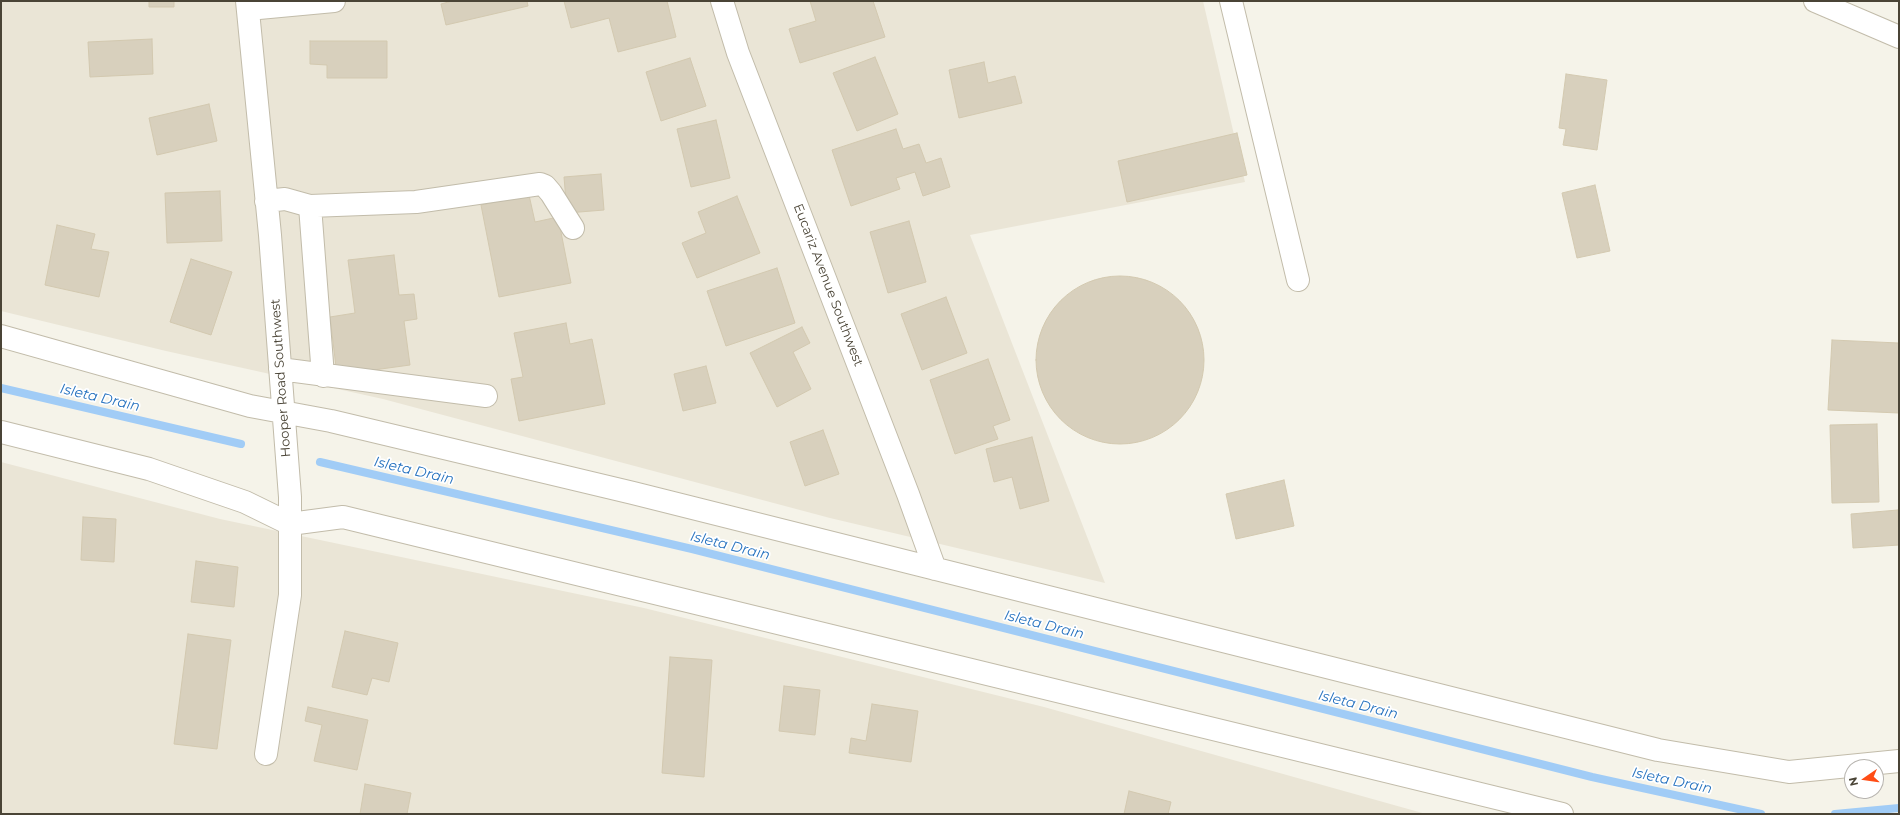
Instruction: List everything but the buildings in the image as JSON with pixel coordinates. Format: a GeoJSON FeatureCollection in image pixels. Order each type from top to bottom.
{"type":"FeatureCollection","features":[{"type":"Feature","properties":{"kind":"street"},"geometry":{"type":"LineString","coordinates":[[248,5],[334,1]]}},
{"type":"Feature","properties":{"kind":"street","name":"Eucariz Avenue Southwest"},"geometry":{"type":"LineString","coordinates":[[722,1],[738,53],[905,487],[935,569]]}},
{"type":"Feature","properties":{"kind":"street"},"geometry":{"type":"LineString","coordinates":[[1231,1],[1298,280]]}},
{"type":"Feature","properties":{"kind":"street"},"geometry":{"type":"LineString","coordinates":[[1816,1],[1899,37]]}},
{"type":"Feature","properties":{"kind":"street","name":"Hooper Road Southwest"},"geometry":{"type":"LineString","coordinates":[[248,5],[266,201],[290,497],[290,595],[266,754]]}},
{"type":"Feature","properties":{"kind":"street"},"geometry":{"type":"LineString","coordinates":[[266,201],[285,200],[310,206],[416,202],[540,184],[545,186],[551,193],[573,228]]}},
{"type":"Feature","properties":{"kind":"street"},"geometry":{"type":"LineString","coordinates":[[310,206],[323,376]]}},
{"type":"Feature","properties":{"kind":"street"},"geometry":{"type":"LineString","coordinates":[[1,336],[250,406],[331,421],[517,465],[1658,750],[1790,772],[1899,761]]}},
{"type":"Feature","properties":{"kind":"street"},"geometry":{"type":"LineString","coordinates":[[280,369],[323,376],[486,396]]}},
{"type":"Feature","properties":{"kind":"street"},"geometry":{"type":"LineString","coordinates":[[1,432],[148,469],[245,502],[290,524],[343,517],[1562,814]]}},
{"type":"Feature","properties":{"kind":"shaded area"},"geometry":{"type":"Polygon","coordinates":[[[1,1],[1203,1],[1245,182],[970,235],[1105,583],[830,518],[383,399],[166,351],[1,311],[1,1]]]}},
{"type":"Feature","properties":{"kind":"shaded area"},"geometry":{"type":"Polygon","coordinates":[[[1,462],[220,519],[644,608],[1044,707],[1426,814],[1,814],[1,462]]]}},
{"type":"Feature","properties":{"kind":"waterway","name":"Isleta Drain"},"geometry":{"type":"LineString","coordinates":[[1,388],[241,444]]}},
{"type":"Feature","properties":{"kind":"waterway","name":"Isleta Drain"},"geometry":{"type":"LineString","coordinates":[[320,462],[692,549],[1592,777],[1761,814]]}},
{"type":"Feature","properties":{"kind":"waterway","name":"Isleta Drain"},"geometry":{"type":"LineString","coordinates":[[1835,814],[1899,808]]}}]}
